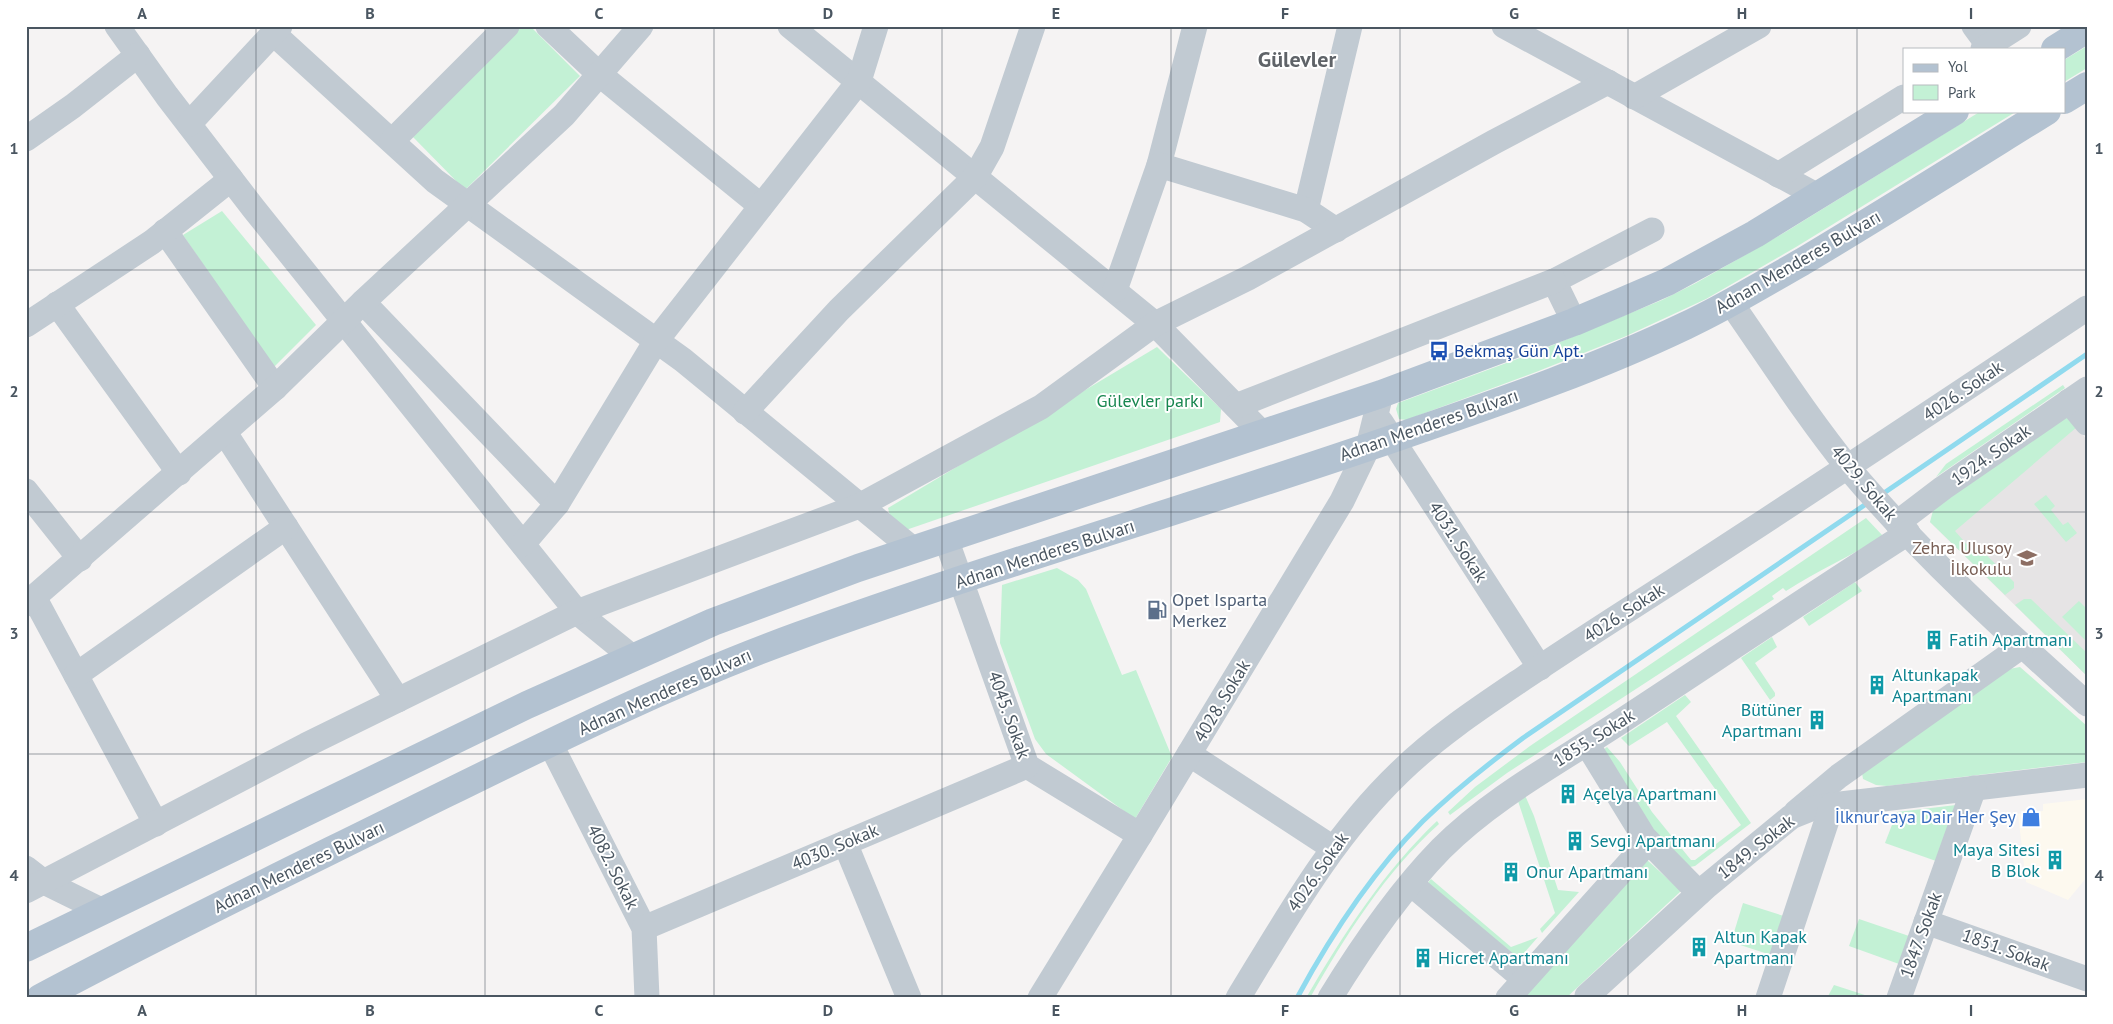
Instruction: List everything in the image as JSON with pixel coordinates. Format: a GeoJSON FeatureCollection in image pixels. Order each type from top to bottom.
{"type":"FeatureCollection","features":[{"type":"Feature","properties":{"kind":"main road"},"geometry":{"type":"LineString","coordinates":[[2057,48],[2087,29]]}},
{"type":"Feature","properties":{"kind":"main road"},"geometry":{"type":"LineString","coordinates":[[2066,99],[2087,86]]}},
{"type":"Feature","properties":{"kind":"main road"},"geometry":{"type":"LineString","coordinates":[[26,948],[518,709],[713,622],[858,568],[1262,433],[1379,404],[1667,282],[1707,261],[1818,196],[1953,112]]}},
{"type":"Feature","properties":{"kind":"main road","name":"Adnan Menderes Bulvarı"},"geometry":{"type":"LineString","coordinates":[[42,997],[242,894],[550,743],[736,660],[796,637],[961,581],[1380,443],[1545,384],[1683,327],[1731,303],[1858,229],[2045,112]]}},
{"type":"Feature","properties":{"kind":"street"},"geometry":{"type":"LineString","coordinates":[[117,26],[231,179],[577,612],[632,657]]}},
{"type":"Feature","properties":{"kind":"street"},"geometry":{"type":"LineString","coordinates":[[392,141],[508,26]]}},
{"type":"Feature","properties":{"kind":"street"},"geometry":{"type":"LineString","coordinates":[[548,26],[599,74],[761,206]]}},
{"type":"Feature","properties":{"kind":"street"},"geometry":{"type":"LineString","coordinates":[[156,824],[76,675],[30,602],[276,388],[344,320],[564,115],[641,26]]}},
{"type":"Feature","properties":{"kind":"street"},"geometry":{"type":"LineString","coordinates":[[790,26],[1155,324],[1262,433]]}},
{"type":"Feature","properties":{"kind":"street"},"geometry":{"type":"LineString","coordinates":[[523,544],[557,504],[656,341],[859,81],[876,26]]}},
{"type":"Feature","properties":{"kind":"street"},"geometry":{"type":"LineString","coordinates":[[745,412],[839,310],[975,177],[992,147],[1034,26]]}},
{"type":"Feature","properties":{"kind":"street"},"geometry":{"type":"LineString","coordinates":[[1114,290],[1158,165],[1195,26]]}},
{"type":"Feature","properties":{"kind":"street"},"geometry":{"type":"LineString","coordinates":[[1306,210],[1350,26]]}},
{"type":"Feature","properties":{"kind":"street"},"geometry":{"type":"LineString","coordinates":[[1504,26],[1818,196]]}},
{"type":"Feature","properties":{"kind":"street"},"geometry":{"type":"LineString","coordinates":[[1634,97],[1759,26]]}},
{"type":"Feature","properties":{"kind":"street"},"geometry":{"type":"LineString","coordinates":[[1984,42],[2019,26]]}},
{"type":"Feature","properties":{"kind":"street"},"geometry":{"type":"LineString","coordinates":[[189,124],[277,30],[435,181],[656,341],[914,550]]}},
{"type":"Feature","properties":{"kind":"street"},"geometry":{"type":"LineString","coordinates":[[26,139],[73,106],[138,55]]}},
{"type":"Feature","properties":{"kind":"street"},"geometry":{"type":"LineString","coordinates":[[32,881],[156,824],[306,745],[577,612],[859,506],[1040,407],[1155,324],[1248,278],[1608,82]]}},
{"type":"Feature","properties":{"kind":"street"},"geometry":{"type":"LineString","coordinates":[[1778,175],[1903,98]]}},
{"type":"Feature","properties":{"kind":"street"},"geometry":{"type":"LineString","coordinates":[[1158,165],[1306,210],[1336,230]]}},
{"type":"Feature","properties":{"kind":"street"},"geometry":{"type":"LineString","coordinates":[[26,325],[165,231],[231,179]]}},
{"type":"Feature","properties":{"kind":"street"},"geometry":{"type":"LineString","coordinates":[[1236,406],[1554,281],[1652,230]]}},
{"type":"Feature","properties":{"kind":"street"},"geometry":{"type":"LineString","coordinates":[[165,231],[276,388]]}},
{"type":"Feature","properties":{"kind":"street"},"geometry":{"type":"LineString","coordinates":[[1554,281],[1574,322]]}},
{"type":"Feature","properties":{"kind":"street"},"geometry":{"type":"LineString","coordinates":[[363,302],[557,504]]}},
{"type":"Feature","properties":{"kind":"street","name":"4029. Sokak"},"geometry":{"type":"LineString","coordinates":[[1731,303],[1811,419],[1855,476],[1898,523],[2022,646],[2087,704]]}},
{"type":"Feature","properties":{"kind":"street"},"geometry":{"type":"LineString","coordinates":[[58,304],[179,473]]}},
{"type":"Feature","properties":{"kind":"street","name":"4026. Sokak"},"geometry":{"type":"LineString","coordinates":[[1238,998],[1299,898],[1333,848],[1361,813],[1400,772],[1441,736],[1540,668],[1855,476],[2087,308]]}},
{"type":"Feature","properties":{"kind":"street"},"geometry":{"type":"LineString","coordinates":[[2078,395],[2087,423]]}},
{"type":"Feature","properties":{"kind":"street","name":"1924. Sokak"},"geometry":{"type":"LineString","coordinates":[[1898,523],[1943,488],[2078,395]]}},
{"type":"Feature","properties":{"kind":"street","name":"4028. Sokak"},"geometry":{"type":"LineString","coordinates":[[1040,998],[1342,501],[1380,443],[1379,404]]}},
{"type":"Feature","properties":{"kind":"street"},"geometry":{"type":"LineString","coordinates":[[225,433],[398,700]]}},
{"type":"Feature","properties":{"kind":"street","name":"4031. Sokak"},"geometry":{"type":"LineString","coordinates":[[1380,443],[1540,668]]}},
{"type":"Feature","properties":{"kind":"street"},"geometry":{"type":"LineString","coordinates":[[26,491],[80,559]]}},
{"type":"Feature","properties":{"kind":"street","name":"1855. Sokak"},"geometry":{"type":"LineString","coordinates":[[1330,998],[1380,923],[1410,884],[1442,848],[1484,811],[1531,778],[1587,744],[1898,523]]}},
{"type":"Feature","properties":{"kind":"street"},"geometry":{"type":"LineString","coordinates":[[76,675],[286,527]]}},
{"type":"Feature","properties":{"kind":"street","name":"4045. Sokak"},"geometry":{"type":"LineString","coordinates":[[946,539],[1027,766],[1140,835]]}},
{"type":"Feature","properties":{"kind":"street"},"geometry":{"type":"LineString","coordinates":[[1790,817],[1840,776],[2022,646]]}},
{"type":"Feature","properties":{"kind":"street","name":"4082. Sokak"},"geometry":{"type":"LineString","coordinates":[[550,743],[644,928],[647,998]]}},
{"type":"Feature","properties":{"kind":"street"},"geometry":{"type":"LineString","coordinates":[[1587,744],[1648,842],[1699,893]]}},
{"type":"Feature","properties":{"kind":"street"},"geometry":{"type":"LineString","coordinates":[[1189,754],[1333,848]]}},
{"type":"Feature","properties":{"kind":"street","name":"4030. Sokak"},"geometry":{"type":"LineString","coordinates":[[644,928],[1027,766]]}},
{"type":"Feature","properties":{"kind":"street","name":"1849. Sokak"},"geometry":{"type":"LineString","coordinates":[[1588,997],[1699,893],[1790,817],[1812,809],[1832,805],[2087,775]]}},
{"type":"Feature","properties":{"kind":"street","name":"1847. Sokak"},"geometry":{"type":"LineString","coordinates":[[1899,998],[1974,788]]}},
{"type":"Feature","properties":{"kind":"street"},"geometry":{"type":"LineString","coordinates":[[1768,998],[1832,805]]}},
{"type":"Feature","properties":{"kind":"street"},"geometry":{"type":"LineString","coordinates":[[1508,998],[1648,842]]}},
{"type":"Feature","properties":{"kind":"street"},"geometry":{"type":"LineString","coordinates":[[845,843],[909,998]]}},
{"type":"Feature","properties":{"kind":"street"},"geometry":{"type":"LineString","coordinates":[[32,881],[102,911]]}},
{"type":"Feature","properties":{"kind":"street"},"geometry":{"type":"LineString","coordinates":[[1410,884],[1524,979]]}},
{"type":"Feature","properties":{"kind":"street","name":"1851. Sokak"},"geometry":{"type":"LineString","coordinates":[[1926,922],[2087,979]]}},
{"type":"Feature","properties":{"kind":"shaded area","name":"Zehra Ulusoy İlkokulu"},"geometry":{"type":"Polygon","coordinates":[[[2066,413],[2087,440],[2087,676],[1930,522],[2066,413]]]}},
{"type":"Feature","properties":{"kind":"shaded area","name":"Maya Sitesi B Blok"},"geometry":{"type":"Polygon","coordinates":[[[2087,799],[2087,877],[2068,900],[2026,882],[2018,814],[2043,811],[2043,804],[2087,799]]]}},
{"type":"Feature","properties":{"kind":"green space"},"geometry":{"type":"Polygon","coordinates":[[[522,26],[530,26],[580,76],[465,190],[412,136],[522,26]]]}},
{"type":"Feature","properties":{"kind":"green space"},"geometry":{"type":"Polygon","coordinates":[[[2087,46],[2087,68],[2066,81],[2066,59],[2087,46]]]}},
{"type":"Feature","properties":{"kind":"green space"},"geometry":{"type":"Polygon","coordinates":[[[1979,112],[2015,112],[1796,247],[1706,299],[1624,337],[1536,372],[1406,420],[1399,419],[1396,409],[1398,403],[1531,354],[1662,300],[1696,283],[1787,231],[1979,112]]]}},
{"type":"Feature","properties":{"kind":"green space"},"geometry":{"type":"Polygon","coordinates":[[[222,211],[316,325],[273,368],[183,235],[222,211]]]}},
{"type":"Feature","properties":{"kind":"green space","name":"Gülevler parkı"},"geometry":{"type":"Polygon","coordinates":[[[1157,347],[1221,409],[1220,422],[903,531],[891,520],[888,508],[1157,347]]]}},
{"type":"Feature","properties":{"kind":"green space"},"geometry":{"type":"Polygon","coordinates":[[[2063,385],[2065,388],[1936,477],[1946,464],[2063,385]]]}},
{"type":"Feature","properties":{"kind":"green space"},"geometry":{"type":"Polygon","coordinates":[[[2066,413],[2077,427],[1955,531],[1971,549],[1976,545],[2014,582],[2014,588],[2005,595],[1930,522],[1935,503],[2066,413]]]}},
{"type":"Feature","properties":{"kind":"green space"},"geometry":{"type":"Polygon","coordinates":[[[2046,495],[2055,506],[2051,510],[2063,525],[2068,522],[2077,533],[2066,542],[2034,504],[2046,495]]]}},
{"type":"Feature","properties":{"kind":"green space"},"geometry":{"type":"Polygon","coordinates":[[[1866,518],[1883,536],[1786,591],[1783,588],[1772,596],[1774,599],[1507,773],[1450,815],[1448,812],[1475,787],[1530,746],[1866,518]]]}},
{"type":"Feature","properties":{"kind":"green space"},"geometry":{"type":"Polygon","coordinates":[[[1057,568],[1078,580],[1086,589],[1122,675],[1136,670],[1172,757],[1135,819],[1046,754],[1035,739],[1000,643],[1002,585],[1057,568]]]}},
{"type":"Feature","properties":{"kind":"green space"},"geometry":{"type":"Polygon","coordinates":[[[1855,582],[1862,591],[1809,626],[1803,617],[1855,582]]]}},
{"type":"Feature","properties":{"kind":"green space"},"geometry":{"type":"Polygon","coordinates":[[[2024,599],[2031,599],[2087,653],[2087,676],[2015,605],[2024,599]]]}},
{"type":"Feature","properties":{"kind":"green space"},"geometry":{"type":"Polygon","coordinates":[[[2079,601],[2087,609],[2087,642],[2062,617],[2079,601]]]}},
{"type":"Feature","properties":{"kind":"green space"},"geometry":{"type":"Polygon","coordinates":[[[1772,637],[1777,647],[1755,663],[1775,693],[1775,696],[1770,700],[1741,658],[1772,637]]]}},
{"type":"Feature","properties":{"kind":"green space"},"geometry":{"type":"Polygon","coordinates":[[[2020,667],[2087,726],[2087,762],[1887,786],[1876,785],[1863,779],[1862,773],[2009,669],[2020,667]]]}},
{"type":"Feature","properties":{"kind":"green space"},"geometry":{"type":"Polygon","coordinates":[[[1685,695],[1691,702],[1676,716],[1751,823],[1695,866],[1690,867],[1654,832],[1603,750],[1607,747],[1620,762],[1652,812],[1691,860],[1695,860],[1741,825],[1667,722],[1629,746],[1621,738],[1685,695]]]}},
{"type":"Feature","properties":{"kind":"green space"},"geometry":{"type":"Polygon","coordinates":[[[1524,793],[1534,816],[1558,890],[1579,892],[1542,933],[1540,929],[1555,913],[1517,798],[1524,793]]]}},
{"type":"Feature","properties":{"kind":"green space"},"geometry":{"type":"Polygon","coordinates":[[[1956,805],[1936,861],[1885,843],[1897,812],[1956,805]]]}},
{"type":"Feature","properties":{"kind":"green space"},"geometry":{"type":"Polygon","coordinates":[[[1437,821],[1439,824],[1401,862],[1384,883],[1337,951],[1310,998],[1306,998],[1350,927],[1382,882],[1437,821]]]}},
{"type":"Feature","properties":{"kind":"green space"},"geometry":{"type":"Polygon","coordinates":[[[1646,859],[1681,891],[1566,998],[1520,998],[1646,859]]]}},
{"type":"Feature","properties":{"kind":"green space"},"geometry":{"type":"Polygon","coordinates":[[[1431,879],[1511,947],[1538,937],[1518,960],[1427,884],[1431,879]]]}},
{"type":"Feature","properties":{"kind":"green space"},"geometry":{"type":"Polygon","coordinates":[[[1743,903],[1787,917],[1774,956],[1731,942],[1743,903]]]}},
{"type":"Feature","properties":{"kind":"green space"},"geometry":{"type":"Polygon","coordinates":[[[1859,919],[1909,936],[1899,964],[1849,946],[1859,919]]]}},
{"type":"Feature","properties":{"kind":"green space"},"geometry":{"type":"Polygon","coordinates":[[[1834,985],[1874,998],[1827,998],[1834,985]]]}},
{"type":"Feature","properties":{"kind":"waterway"},"geometry":{"type":"LineString","coordinates":[[1881,495],[2087,354]]}},
{"type":"Feature","properties":{"kind":"waterway"},"geometry":{"type":"LineString","coordinates":[[1297,998],[1338,928],[1370,883],[1404,841],[1447,799],[1523,738],[1869,502]]}},
{"type":"Feature","properties":{"kind":"place","name":"Bekmaş Gün Apt."},"geometry":{"type":"Point","coordinates":[1439,351]}},
{"type":"Feature","properties":{"kind":"place","name":"Zehra Ulusoy İlkokulu"},"geometry":{"type":"Point","coordinates":[2027,558]}},
{"type":"Feature","properties":{"kind":"place","name":"Opet Isparta Merkez"},"geometry":{"type":"Point","coordinates":[1157,610]}},
{"type":"Feature","properties":{"kind":"place","name":"Fatih Apartmanı"},"geometry":{"type":"Point","coordinates":[1934,640]}},
{"type":"Feature","properties":{"kind":"place","name":"Altunkapak Apartmanı"},"geometry":{"type":"Point","coordinates":[1877,685]}},
{"type":"Feature","properties":{"kind":"place","name":"Bütüner Apartmanı"},"geometry":{"type":"Point","coordinates":[1817,720]}},
{"type":"Feature","properties":{"kind":"place","name":"Açelya Apartmanı"},"geometry":{"type":"Point","coordinates":[1568,794]}},
{"type":"Feature","properties":{"kind":"place","name":"İlknur'caya Dair Her Şey"},"geometry":{"type":"Point","coordinates":[2031,817]}},
{"type":"Feature","properties":{"kind":"place","name":"Sevgi Apartmanı"},"geometry":{"type":"Point","coordinates":[1575,841]}},
{"type":"Feature","properties":{"kind":"place","name":"Maya Sitesi B Blok"},"geometry":{"type":"Point","coordinates":[2055,860]}},
{"type":"Feature","properties":{"kind":"place","name":"Onur Apartmanı"},"geometry":{"type":"Point","coordinates":[1511,872]}},
{"type":"Feature","properties":{"kind":"place","name":"Altun Kapak Apartmanı"},"geometry":{"type":"Point","coordinates":[1699,947]}},
{"type":"Feature","properties":{"kind":"place","name":"Hicret Apartmanı"},"geometry":{"type":"Point","coordinates":[1423,958]}},
{"type":"Feature","properties":{"kind":"district","name":"Gülevler"},"geometry":{"type":"Point","coordinates":[1297,59]}}]}
